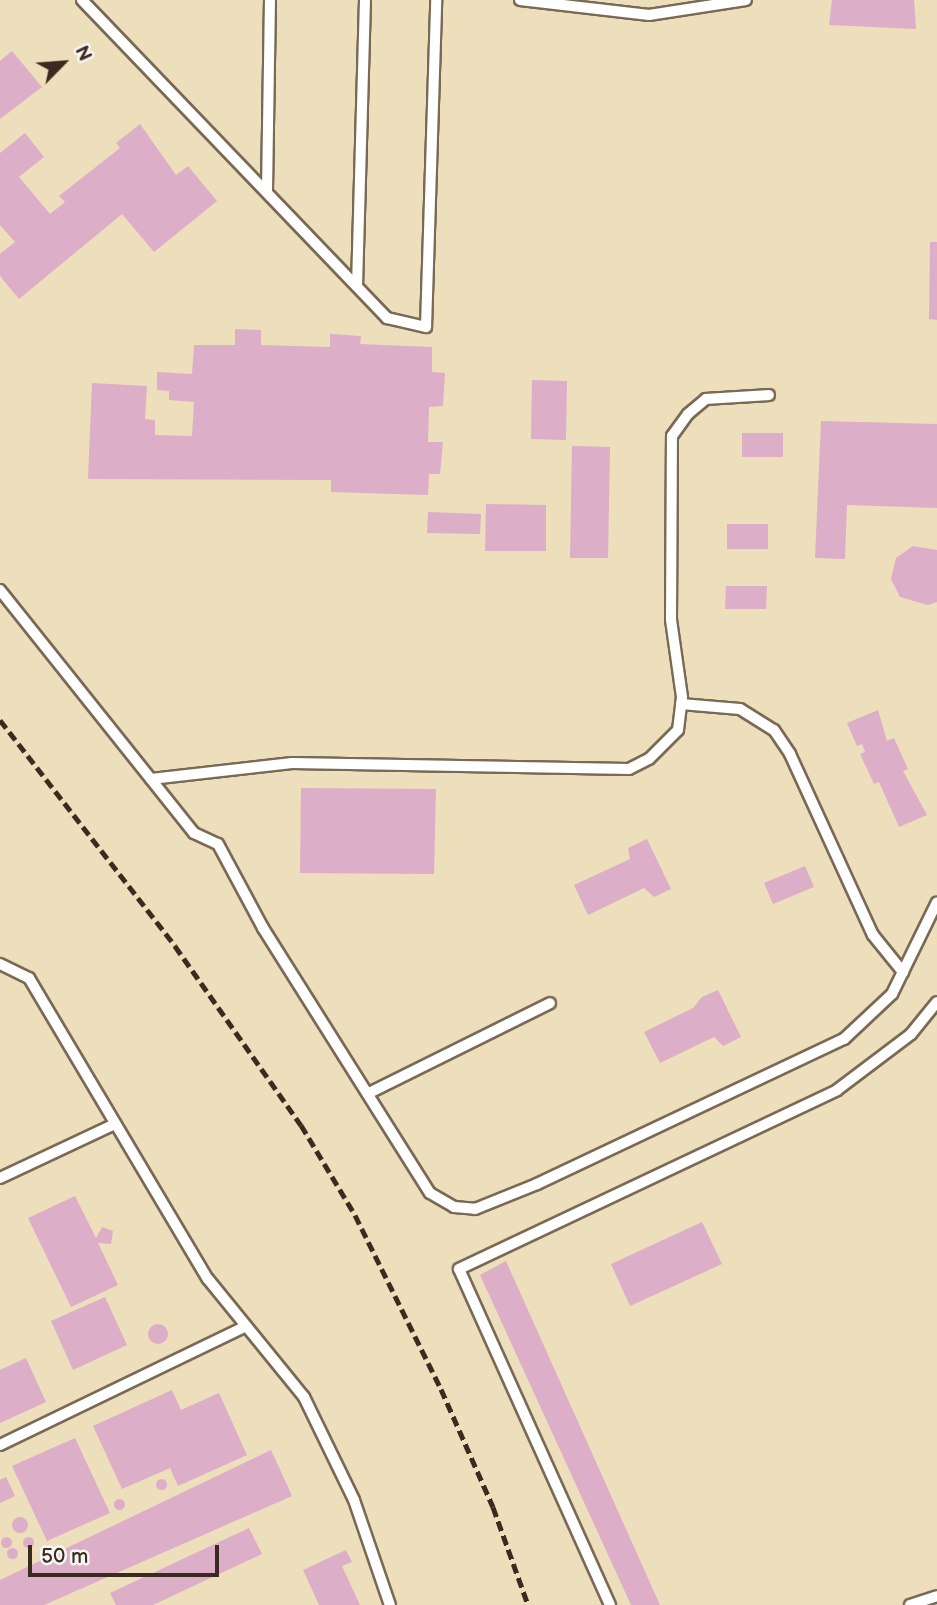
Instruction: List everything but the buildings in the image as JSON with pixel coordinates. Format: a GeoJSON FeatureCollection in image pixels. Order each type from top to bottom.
{"type":"FeatureCollection","features":[{"type":"Feature","properties":{"kind":"lane"},"geometry":{"type":"LineString","coordinates":[[82,0],[387,318],[426,327],[436,0]]}},
{"type":"Feature","properties":{"kind":"lane"},"geometry":{"type":"LineString","coordinates":[[267,190],[270,0]]}},
{"type":"Feature","properties":{"kind":"lane"},"geometry":{"type":"LineString","coordinates":[[356,286],[365,0]]}},
{"type":"Feature","properties":{"kind":"lane"},"geometry":{"type":"LineString","coordinates":[[520,0],[649,15],[746,0]]}},
{"type":"Feature","properties":{"kind":"lane"},"geometry":{"type":"LineString","coordinates":[[151,779],[292,763],[629,769],[649,759],[678,730],[681,704],[671,620],[672,436],[688,414],[706,399],[769,395]]}},
{"type":"Feature","properties":{"kind":"lane"},"geometry":{"type":"LineString","coordinates":[[0,590],[194,833],[218,844],[262,928],[430,1192],[454,1207],[475,1209],[537,1184],[844,1039],[892,994],[937,902]]}},
{"type":"Feature","properties":{"kind":"lane"},"geometry":{"type":"LineString","coordinates":[[681,704],[740,709],[774,730],[790,754],[873,935],[903,972]]}},
{"type":"Feature","properties":{"kind":"lane"},"geometry":{"type":"LineString","coordinates":[[0,964],[29,978],[208,1279],[304,1397],[355,1500],[390,1605]]}},
{"type":"Feature","properties":{"kind":"lane"},"geometry":{"type":"LineString","coordinates":[[610,1605],[459,1269],[837,1090],[911,1034],[937,1002]]}},
{"type":"Feature","properties":{"kind":"lane"},"geometry":{"type":"LineString","coordinates":[[369,1093],[550,1003]]}},
{"type":"Feature","properties":{"kind":"lane"},"geometry":{"type":"LineString","coordinates":[[0,1178],[116,1124]]}},
{"type":"Feature","properties":{"kind":"lane"},"geometry":{"type":"LineString","coordinates":[[0,1445],[246,1326]]}},
{"type":"Feature","properties":{"kind":"lane"},"geometry":{"type":"LineString","coordinates":[[910,1605],[937,1596]]}},
{"type":"Feature","properties":{"kind":"railway"},"geometry":{"type":"LineString","coordinates":[[0,720],[175,946],[301,1125],[355,1215],[441,1389],[493,1507],[528,1605]]}}]}
